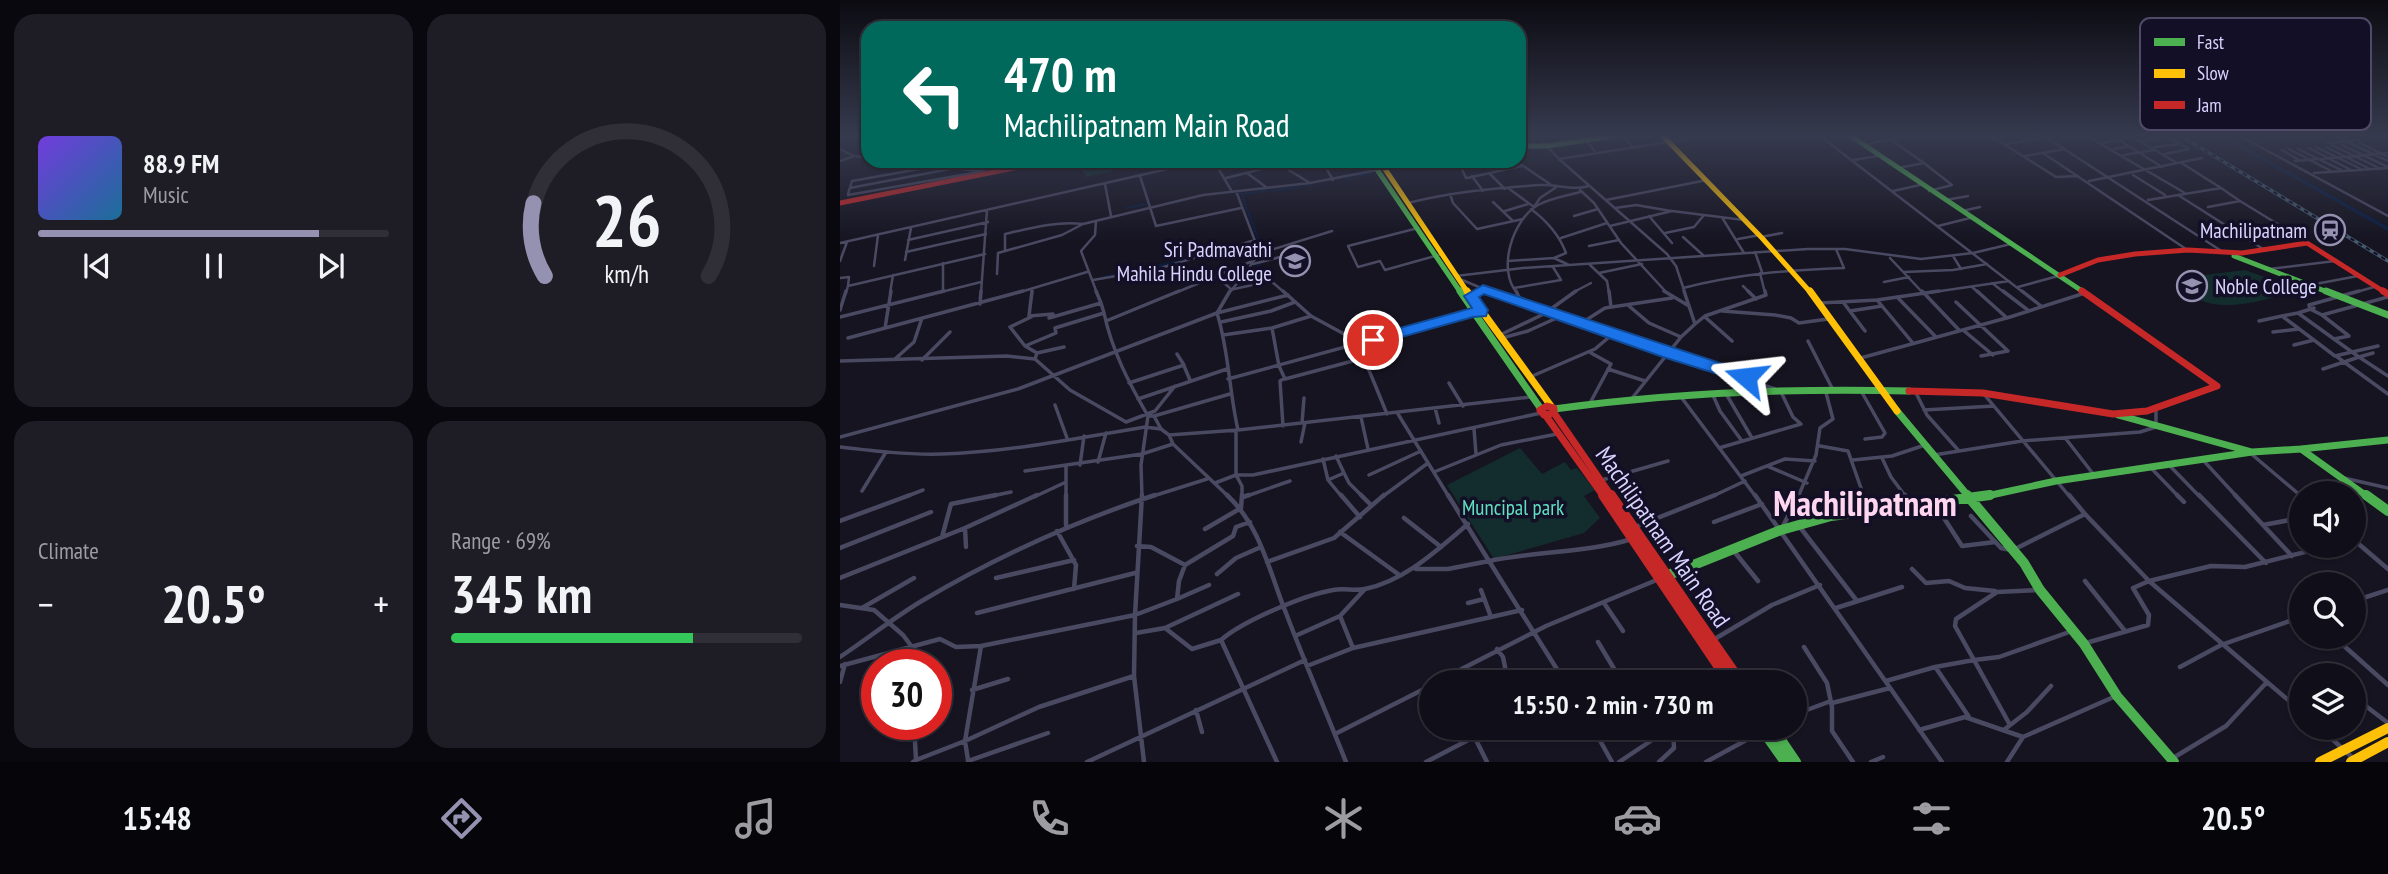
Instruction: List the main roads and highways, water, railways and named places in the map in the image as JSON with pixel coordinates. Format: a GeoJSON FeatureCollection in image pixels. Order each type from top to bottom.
{"type":"FeatureCollection","features":[{"type":"Feature","properties":{"kind":"waterway"},"geometry":{"type":"LineString","coordinates":[[2285,172],[2388,229]]}},
{"type":"Feature","properties":{"kind":"waterway"},"geometry":{"type":"LineString","coordinates":[[1356,176],[1371,173]]}},
{"type":"Feature","properties":{"kind":"waterway"},"geometry":{"type":"LineString","coordinates":[[1346,179],[1352,177]]}},
{"type":"Feature","properties":{"kind":"waterway"},"geometry":{"type":"LineString","coordinates":[[1307,186],[1313,185]]}},
{"type":"Feature","properties":{"kind":"waterway"},"geometry":{"type":"LineString","coordinates":[[1272,191],[1301,187]]}},
{"type":"Feature","properties":{"kind":"waterway"},"geometry":{"type":"LineString","coordinates":[[1242,194],[1266,191]]}},
{"type":"Feature","properties":{"kind":"waterway"},"geometry":{"type":"LineString","coordinates":[[1241,193],[1257,235]]}},
{"type":"Feature","properties":{"kind":"waterway"},"geometry":{"type":"LineString","coordinates":[[1126,208],[1146,204]]}},
{"type":"Feature","properties":{"kind":"waterway"},"geometry":{"type":"LineString","coordinates":[[1258,237],[1264,252]]}},
{"type":"Feature","properties":{"kind":"waterway"},"geometry":{"type":"LineString","coordinates":[[1245,245],[1251,243]]}},
{"type":"Feature","properties":{"kind":"waterway"},"geometry":{"type":"LineString","coordinates":[[1104,277],[1185,260]]}},
{"type":"Feature","properties":{"kind":"waterway"},"geometry":{"type":"LineString","coordinates":[[1252,279],[1259,264]]}},
{"type":"Feature","properties":{"kind":"railway"},"geometry":{"type":"LineString","coordinates":[[2240,172],[2388,261]]}},
{"type":"Feature","properties":{"kind":"place","name":"Machilipatnam"},"geometry":{"type":"Point","coordinates":[2330,230]}},
{"type":"Feature","properties":{"kind":"place","name":"Sri Padmavathi Mahila Hindu College"},"geometry":{"type":"Point","coordinates":[1295,261]}},
{"type":"Feature","properties":{"kind":"place","name":"Noble College"},"geometry":{"type":"Point","coordinates":[2192,286]}},
{"type":"Feature","properties":{"kind":"district","name":"Machilipatnam"},"geometry":{"type":"Point","coordinates":[1865,503]}},
{"type":"Feature","properties":{"kind":"park label","name":"Muncipal park"},"geometry":{"type":"Point","coordinates":[1513,507]}}]}
